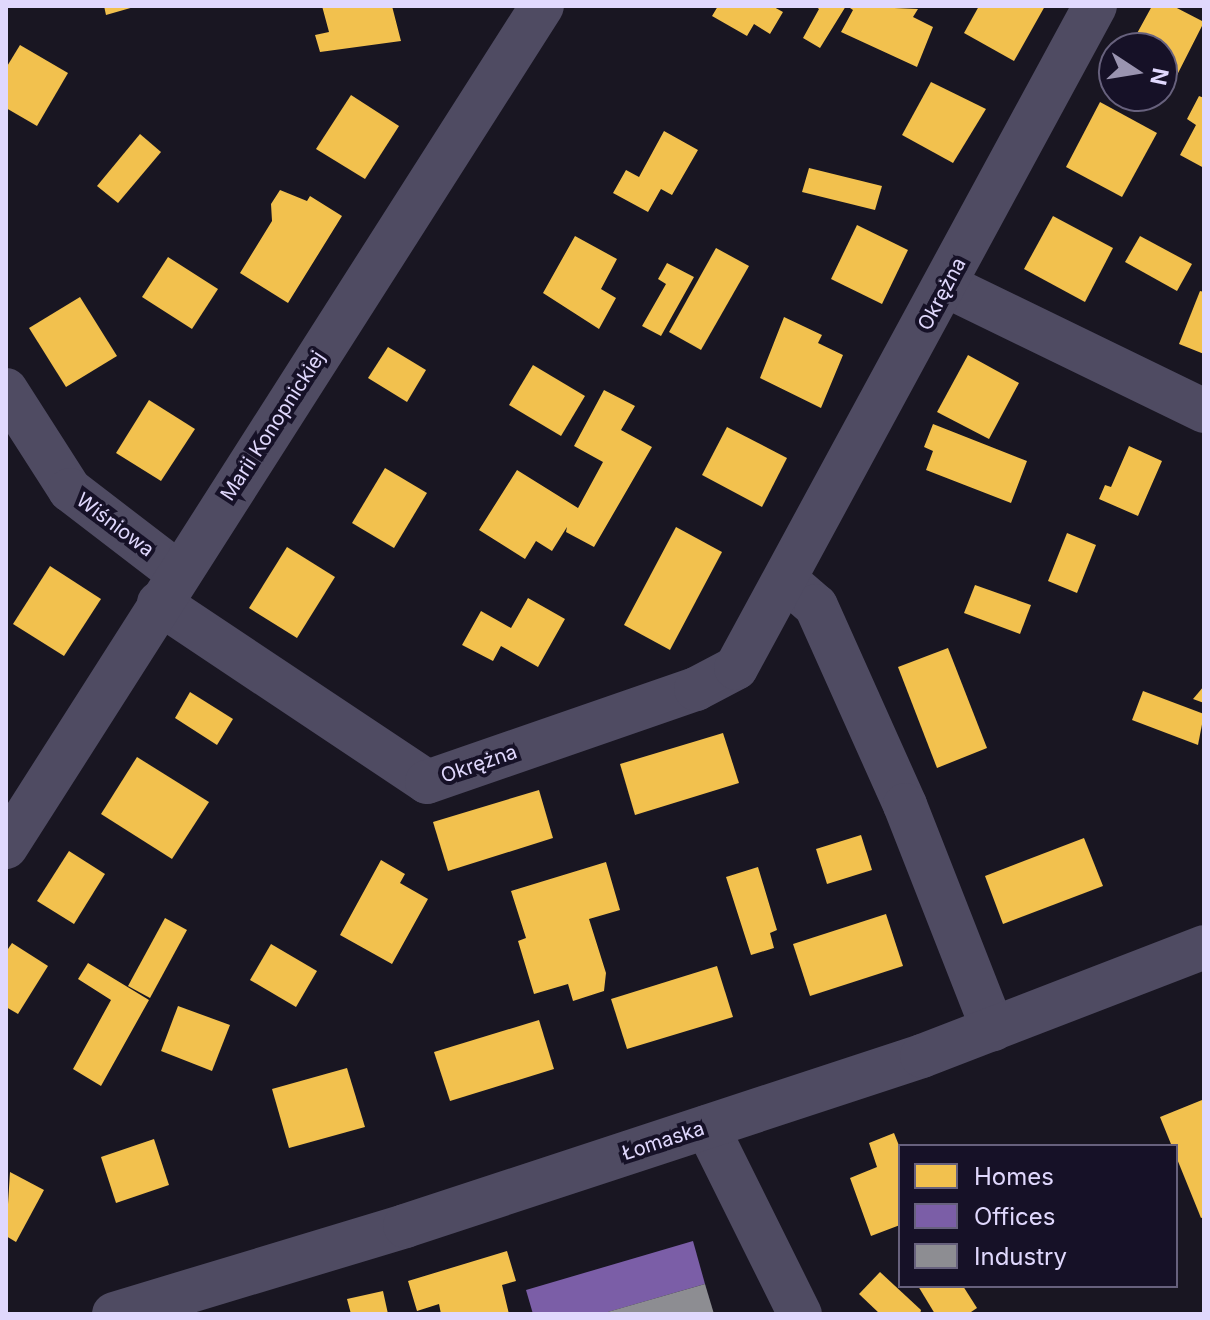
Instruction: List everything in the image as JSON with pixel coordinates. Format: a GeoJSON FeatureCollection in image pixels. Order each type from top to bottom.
{"type":"FeatureCollection","features":[{"type":"Feature","properties":{"kind":"street","name":"Marii Konopnickiej"},"geometry":{"type":"LineString","coordinates":[[6,847],[542,6]]}},
{"type":"Feature","properties":{"kind":"street","name":"Okrężna"},"geometry":{"type":"LineString","coordinates":[[169,588],[427,782],[696,689],[736,668],[787,581],[947,286],[1095,6]]}},
{"type":"Feature","properties":{"kind":"street"},"geometry":{"type":"LineString","coordinates":[[947,286],[1204,411]]}},
{"type":"Feature","properties":{"kind":"street","name":"Wiśniowa"},"geometry":{"type":"LineString","coordinates":[[6,390],[70,490],[169,588]]}},
{"type":"Feature","properties":{"kind":"street"},"geometry":{"type":"LineString","coordinates":[[787,581],[816,606],[905,805],[993,1029]]}},
{"type":"Feature","properties":{"kind":"street","name":"Łomaska"},"geometry":{"type":"LineString","coordinates":[[114,1314],[405,1226],[707,1127],[993,1029],[1204,947]]}},
{"type":"Feature","properties":{"kind":"street"},"geometry":{"type":"LineString","coordinates":[[707,1127],[800,1314]]}},
{"type":"Feature","properties":{"kind":"building: Homes"},"geometry":{"type":"Polygon","coordinates":[[[104,6],[134,6],[134,7],[106,15],[104,6]]]}},
{"type":"Feature","properties":{"kind":"building: Homes"},"geometry":{"type":"Polygon","coordinates":[[[322,6],[392,6],[401,41],[320,52],[315,35],[329,32],[322,6]]]}},
{"type":"Feature","properties":{"kind":"building: Homes"},"geometry":{"type":"Polygon","coordinates":[[[718,6],[772,6],[783,12],[770,34],[754,24],[747,36],[712,16],[718,6]]]}},
{"type":"Feature","properties":{"kind":"building: Homes"},"geometry":{"type":"Polygon","coordinates":[[[815,6],[846,6],[820,48],[803,38],[819,9],[815,6]]]}},
{"type":"Feature","properties":{"kind":"building: Homes"},"geometry":{"type":"Polygon","coordinates":[[[847,6],[918,9],[913,17],[933,27],[917,67],[841,32],[853,10],[847,6]]]}},
{"type":"Feature","properties":{"kind":"building: Homes"},"geometry":{"type":"Polygon","coordinates":[[[979,6],[1045,6],[1014,61],[964,33],[979,6]]]}},
{"type":"Feature","properties":{"kind":"building: Homes"},"geometry":{"type":"Polygon","coordinates":[[[1152,6],[1173,6],[1204,22],[1178,73],[1178,32],[1138,32],[1152,6]]]}},
{"type":"Feature","properties":{"kind":"building: Homes"},"geometry":{"type":"Polygon","coordinates":[[[20,45],[68,73],[37,126],[6,108],[6,68],[20,45]]]}},
{"type":"Feature","properties":{"kind":"building: Homes"},"geometry":{"type":"Polygon","coordinates":[[[931,82],[986,109],[953,163],[902,135],[931,82]]]}},
{"type":"Feature","properties":{"kind":"building: Homes"},"geometry":{"type":"Polygon","coordinates":[[[351,95],[399,126],[365,179],[316,149],[351,95]]]}},
{"type":"Feature","properties":{"kind":"building: Homes"},"geometry":{"type":"Polygon","coordinates":[[[1199,96],[1204,98],[1204,168],[1180,155],[1196,125],[1187,119],[1199,96]]]}},
{"type":"Feature","properties":{"kind":"building: Homes"},"geometry":{"type":"Polygon","coordinates":[[[1098,106],[1098,112],[1118,112],[1157,133],[1122,197],[1066,167],[1098,106]]]}},
{"type":"Feature","properties":{"kind":"building: Homes"},"geometry":{"type":"Polygon","coordinates":[[[664,131],[698,150],[672,195],[661,189],[648,212],[613,193],[626,170],[639,177],[664,131]]]}},
{"type":"Feature","properties":{"kind":"building: Homes"},"geometry":{"type":"Polygon","coordinates":[[[140,134],[161,152],[118,203],[97,186],[140,134]]]}},
{"type":"Feature","properties":{"kind":"building: Homes"},"geometry":{"type":"Polygon","coordinates":[[[809,168],[882,186],[875,210],[802,192],[809,168]]]}},
{"type":"Feature","properties":{"kind":"building: Homes"},"geometry":{"type":"Polygon","coordinates":[[[280,190],[307,201],[310,196],[342,216],[288,303],[240,273],[272,221],[271,204],[280,190]]]}},
{"type":"Feature","properties":{"kind":"building: Homes"},"geometry":{"type":"Polygon","coordinates":[[[1053,216],[1113,248],[1085,302],[1024,269],[1053,216]]]}},
{"type":"Feature","properties":{"kind":"building: Homes"},"geometry":{"type":"Polygon","coordinates":[[[857,225],[908,250],[882,304],[831,279],[857,225]]]}},
{"type":"Feature","properties":{"kind":"building: Homes"},"geometry":{"type":"Polygon","coordinates":[[[575,236],[617,259],[601,289],[616,298],[599,329],[543,293],[575,236]]]}},
{"type":"Feature","properties":{"kind":"building: Homes"},"geometry":{"type":"Polygon","coordinates":[[[1140,236],[1192,264],[1177,291],[1125,262],[1140,236]]]}},
{"type":"Feature","properties":{"kind":"building: Homes"},"geometry":{"type":"Polygon","coordinates":[[[716,248],[749,266],[701,350],[669,332],[716,248]]]}},
{"type":"Feature","properties":{"kind":"building: Homes"},"geometry":{"type":"Polygon","coordinates":[[[168,257],[218,289],[192,329],[142,297],[168,257]]]}},
{"type":"Feature","properties":{"kind":"building: Homes"},"geometry":{"type":"Polygon","coordinates":[[[667,263],[694,277],[661,336],[642,326],[666,284],[658,279],[667,263]]]}},
{"type":"Feature","properties":{"kind":"building: Homes"},"geometry":{"type":"Polygon","coordinates":[[[1200,291],[1204,292],[1204,354],[1179,344],[1200,291]]]}},
{"type":"Feature","properties":{"kind":"building: Homes"},"geometry":{"type":"Polygon","coordinates":[[[80,297],[117,356],[66,387],[29,328],[80,297]]]}},
{"type":"Feature","properties":{"kind":"building: Homes"},"geometry":{"type":"Polygon","coordinates":[[[784,317],[822,335],[818,343],[843,355],[821,408],[760,378],[784,317]]]}},
{"type":"Feature","properties":{"kind":"building: Homes"},"geometry":{"type":"Polygon","coordinates":[[[388,347],[426,370],[407,402],[368,378],[388,347]]]}},
{"type":"Feature","properties":{"kind":"building: Homes"},"geometry":{"type":"Polygon","coordinates":[[[968,355],[1019,383],[989,439],[937,412],[968,355]]]}},
{"type":"Feature","properties":{"kind":"building: Homes"},"geometry":{"type":"Polygon","coordinates":[[[533,365],[585,396],[561,436],[509,405],[533,365]]]}},
{"type":"Feature","properties":{"kind":"building: Homes"},"geometry":{"type":"Polygon","coordinates":[[[604,390],[635,406],[621,430],[652,447],[594,547],[566,532],[567,527],[552,551],[536,541],[525,559],[479,530],[517,470],[578,508],[603,462],[574,446],[604,390]]]}},
{"type":"Feature","properties":{"kind":"building: Homes"},"geometry":{"type":"Polygon","coordinates":[[[149,400],[195,429],[161,481],[116,453],[149,400]]]}},
{"type":"Feature","properties":{"kind":"building: Homes"},"geometry":{"type":"Polygon","coordinates":[[[933,424],[1027,461],[1011,503],[926,470],[933,451],[924,447],[933,424]]]}},
{"type":"Feature","properties":{"kind":"building: Homes"},"geometry":{"type":"Polygon","coordinates":[[[727,427],[787,458],[762,507],[702,475],[727,427]]]}},
{"type":"Feature","properties":{"kind":"building: Homes"},"geometry":{"type":"Polygon","coordinates":[[[1129,446],[1162,461],[1138,516],[1099,499],[1105,485],[1111,487],[1129,446]]]}},
{"type":"Feature","properties":{"kind":"building: Homes"},"geometry":{"type":"Polygon","coordinates":[[[385,468],[427,493],[394,548],[352,523],[385,468]]]}},
{"type":"Feature","properties":{"kind":"building: Homes"},"geometry":{"type":"Polygon","coordinates":[[[676,527],[722,552],[670,650],[624,625],[676,527]]]}},
{"type":"Feature","properties":{"kind":"building: Homes"},"geometry":{"type":"Polygon","coordinates":[[[1067,533],[1096,545],[1077,593],[1048,581],[1067,533]]]}},
{"type":"Feature","properties":{"kind":"building: Homes"},"geometry":{"type":"Polygon","coordinates":[[[287,547],[335,577],[297,638],[249,608],[287,547]]]}},
{"type":"Feature","properties":{"kind":"building: Homes"},"geometry":{"type":"Polygon","coordinates":[[[50,566],[101,599],[64,656],[13,624],[50,566]]]}},
{"type":"Feature","properties":{"kind":"building: Homes"},"geometry":{"type":"Polygon","coordinates":[[[975,585],[1031,605],[1020,634],[964,613],[975,585]]]}},
{"type":"Feature","properties":{"kind":"building: Homes"},"geometry":{"type":"Polygon","coordinates":[[[528,598],[565,619],[538,667],[501,646],[493,661],[462,645],[481,611],[511,628],[528,598]]]}},
{"type":"Feature","properties":{"kind":"building: Homes"},"geometry":{"type":"Polygon","coordinates":[[[948,648],[987,748],[937,768],[898,667],[948,648]]]}},
{"type":"Feature","properties":{"kind":"building: Homes"},"geometry":{"type":"Polygon","coordinates":[[[1204,686],[1204,703],[1193,699],[1204,686]]]}},
{"type":"Feature","properties":{"kind":"building: Homes"},"geometry":{"type":"Polygon","coordinates":[[[1143,691],[1204,714],[1198,745],[1132,720],[1143,691]]]}},
{"type":"Feature","properties":{"kind":"building: Homes"},"geometry":{"type":"Polygon","coordinates":[[[190,692],[233,719],[217,745],[175,718],[190,692]]]}},
{"type":"Feature","properties":{"kind":"building: Homes"},"geometry":{"type":"Polygon","coordinates":[[[723,733],[739,783],[635,815],[620,764],[723,733]]]}},
{"type":"Feature","properties":{"kind":"building: Homes"},"geometry":{"type":"Polygon","coordinates":[[[137,757],[209,802],[172,859],[101,814],[137,757]]]}},
{"type":"Feature","properties":{"kind":"building: Homes"},"geometry":{"type":"Polygon","coordinates":[[[539,790],[553,838],[448,871],[433,822],[539,790]]]}},
{"type":"Feature","properties":{"kind":"building: Homes"},"geometry":{"type":"Polygon","coordinates":[[[861,835],[872,870],[827,884],[816,849],[861,835]]]}},
{"type":"Feature","properties":{"kind":"building: Homes"},"geometry":{"type":"Polygon","coordinates":[[[1084,838],[1103,886],[1003,924],[985,876],[1084,838]]]}},
{"type":"Feature","properties":{"kind":"building: Homes"},"geometry":{"type":"Polygon","coordinates":[[[69,851],[105,874],[74,924],[37,901],[69,851]]]}},
{"type":"Feature","properties":{"kind":"building: Homes"},"geometry":{"type":"Polygon","coordinates":[[[381,860],[405,874],[400,883],[428,899],[392,964],[340,935],[381,860]]]}},
{"type":"Feature","properties":{"kind":"building: Homes"},"geometry":{"type":"Polygon","coordinates":[[[606,862],[620,910],[589,919],[606,973],[604,991],[573,1001],[568,984],[534,994],[518,941],[526,938],[511,891],[606,862]]]}},
{"type":"Feature","properties":{"kind":"building: Homes"},"geometry":{"type":"Polygon","coordinates":[[[758,867],[777,930],[770,933],[774,948],[751,955],[726,877],[758,867]]]}},
{"type":"Feature","properties":{"kind":"building: Homes"},"geometry":{"type":"Polygon","coordinates":[[[886,914],[903,966],[810,996],[793,944],[886,914]]]}},
{"type":"Feature","properties":{"kind":"building: Homes"},"geometry":{"type":"Polygon","coordinates":[[[165,918],[187,930],[150,998],[128,986],[165,918]]]}},
{"type":"Feature","properties":{"kind":"building: Homes"},"geometry":{"type":"Polygon","coordinates":[[[12,943],[48,966],[18,1014],[6,1007],[6,952],[12,943]]]}},
{"type":"Feature","properties":{"kind":"building: Homes"},"geometry":{"type":"Polygon","coordinates":[[[271,944],[317,971],[296,1007],[250,980],[271,944]]]}},
{"type":"Feature","properties":{"kind":"building: Homes"},"geometry":{"type":"Polygon","coordinates":[[[88,963],[149,1000],[101,1086],[73,1069],[111,1000],[78,979],[88,963]]]}},
{"type":"Feature","properties":{"kind":"building: Homes"},"geometry":{"type":"Polygon","coordinates":[[[717,966],[733,1017],[627,1049],[611,999],[717,966]]]}},
{"type":"Feature","properties":{"kind":"building: Homes"},"geometry":{"type":"Polygon","coordinates":[[[178,1006],[230,1025],[212,1071],[161,1051],[178,1006]]]}},
{"type":"Feature","properties":{"kind":"building: Homes"},"geometry":{"type":"Polygon","coordinates":[[[539,1020],[554,1069],[450,1101],[434,1052],[539,1020]]]}},
{"type":"Feature","properties":{"kind":"building: Homes"},"geometry":{"type":"Polygon","coordinates":[[[347,1068],[365,1127],[289,1148],[272,1089],[347,1068]]]}},
{"type":"Feature","properties":{"kind":"building: Homes"},"geometry":{"type":"Polygon","coordinates":[[[1202,1100],[1204,1217],[1201,1218],[1178,1161],[1178,1144],[1171,1144],[1160,1117],[1202,1100]]]}},
{"type":"Feature","properties":{"kind":"building: Homes"},"geometry":{"type":"Polygon","coordinates":[[[894,1133],[898,1144],[898,1226],[871,1236],[850,1178],[877,1167],[869,1143],[894,1133]]]}},
{"type":"Feature","properties":{"kind":"building: Homes"},"geometry":{"type":"Polygon","coordinates":[[[154,1139],[169,1185],[116,1203],[101,1157],[154,1139]]]}},
{"type":"Feature","properties":{"kind":"building: Homes"},"geometry":{"type":"Polygon","coordinates":[[[10,1172],[44,1190],[16,1242],[6,1236],[10,1172]]]}},
{"type":"Feature","properties":{"kind":"building: Homes"},"geometry":{"type":"Polygon","coordinates":[[[507,1251],[516,1281],[502,1285],[509,1314],[441,1314],[439,1304],[417,1311],[408,1281],[507,1251]]]}},
{"type":"Feature","properties":{"kind":"building: Homes"},"geometry":{"type":"Polygon","coordinates":[[[880,1272],[921,1310],[920,1314],[880,1314],[859,1294],[880,1272]]]}},
{"type":"Feature","properties":{"kind":"building: Homes"},"geometry":{"type":"Polygon","coordinates":[[[919,1288],[964,1288],[977,1308],[968,1314],[935,1314],[919,1288]]]}},
{"type":"Feature","properties":{"kind":"building: Homes"},"geometry":{"type":"Polygon","coordinates":[[[383,1291],[388,1314],[351,1314],[347,1299],[383,1291]]]}},
{"type":"Feature","properties":{"kind":"building: Offices"},"geometry":{"type":"Polygon","coordinates":[[[693,1241],[705,1284],[601,1314],[533,1314],[526,1290],[693,1241]]]}},
{"type":"Feature","properties":{"kind":"building: Industry"},"geometry":{"type":"Polygon","coordinates":[[[705,1284],[714,1314],[604,1314],[604,1313],[705,1284]]]}}]}
